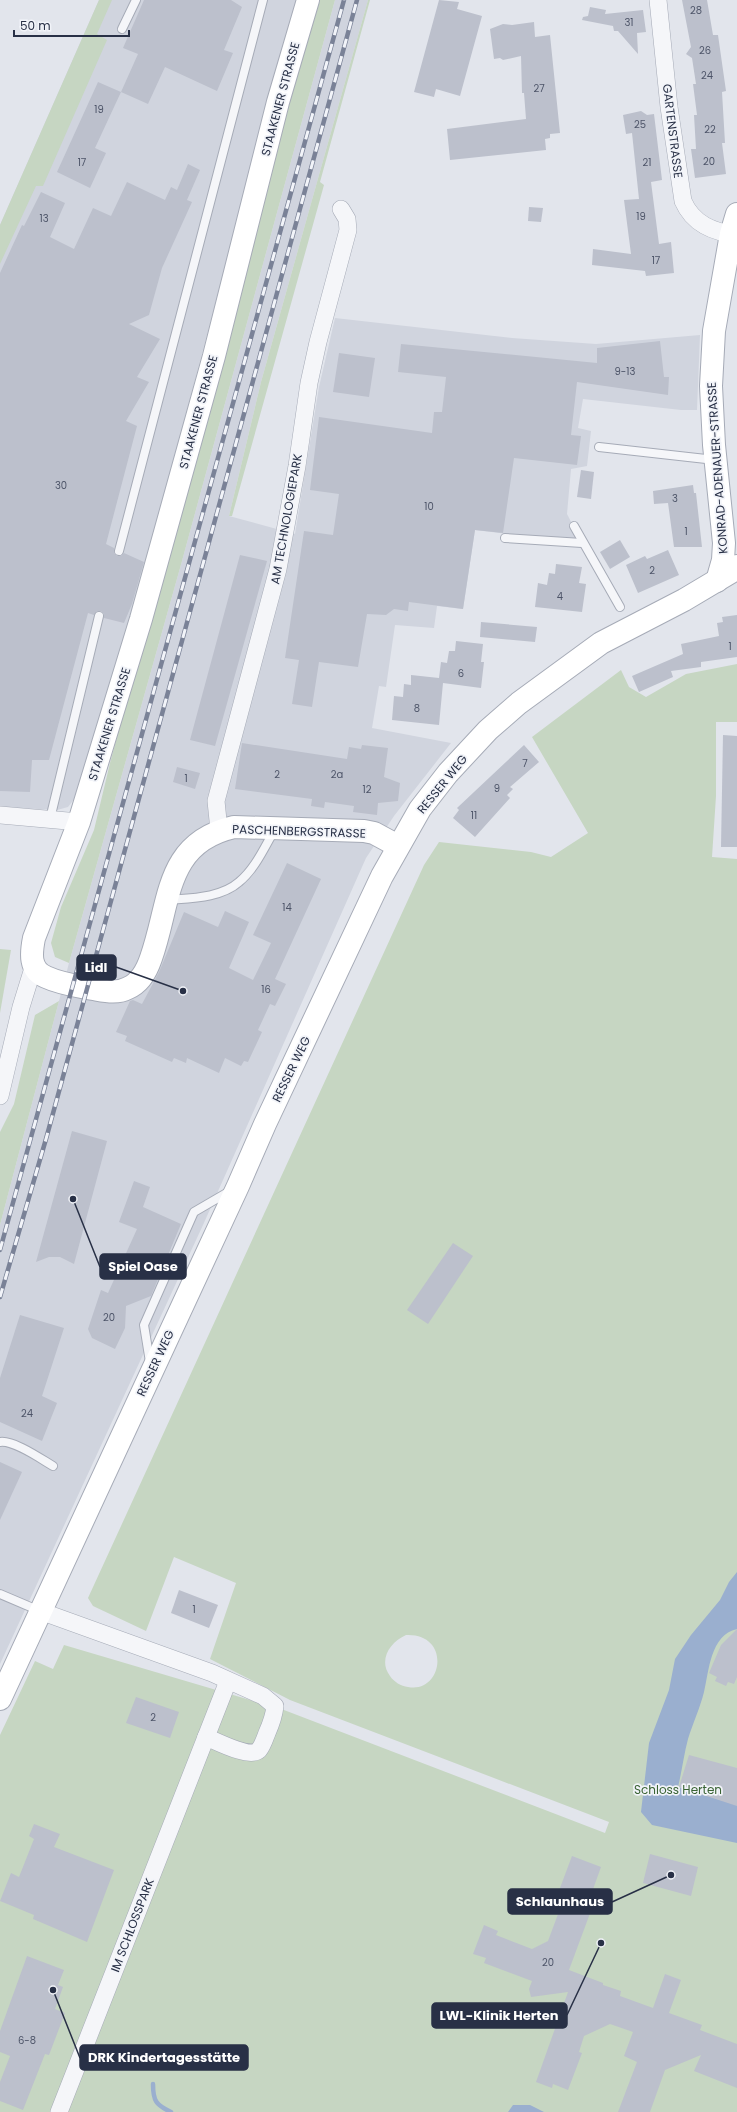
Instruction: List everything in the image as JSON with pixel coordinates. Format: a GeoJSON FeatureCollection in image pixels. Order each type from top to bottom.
{"type":"FeatureCollection","features":[{"type":"Feature","properties":{"kind":"main road","name":"STAAKENER STRASSE"},"geometry":{"type":"LineString","coordinates":[[79,822],[145,604],[214,356],[278,102],[308,0]]}},
{"type":"Feature","properties":{"kind":"main road","name":"KONRAD-ADENAUER-STRASSE"},"geometry":{"type":"LineString","coordinates":[[717,581],[723,560],[724,543],[711,386],[714,331],[737,214]]}},
{"type":"Feature","properties":{"kind":"main road","name":"RESSER WEG"},"geometry":{"type":"LineString","coordinates":[[0,1700],[238,1186],[265,1124],[398,846],[420,808],[448,774],[488,730],[519,704],[601,643],[684,600],[717,581],[737,566]]}},
{"type":"Feature","properties":{"kind":"main road"},"geometry":{"type":"LineString","coordinates":[[34,965],[31,954],[34,938],[79,822]]}},
{"type":"Feature","properties":{"kind":"main road","name":"PASCHENBERGSTRASSE"},"geometry":{"type":"LineString","coordinates":[[34,965],[38,972],[58,982],[115,992],[129,988],[136,984],[149,966],[177,866],[186,853],[200,841],[219,830],[234,827],[364,832],[374,833],[398,846]]}},
{"type":"Feature","properties":{"kind":"street","name":"GARTENSTRASSE"},"geometry":{"type":"LineString","coordinates":[[658,0],[669,107],[683,201],[688,213],[698,222],[714,230],[734,235]]}},
{"type":"Feature","properties":{"kind":"street","name":"AM TECHNOLOGIEPARK"},"geometry":{"type":"LineString","coordinates":[[219,830],[216,801],[278,569],[296,473],[309,383],[318,342],[348,230],[348,219],[341,209]]}},
{"type":"Feature","properties":{"kind":"street"},"geometry":{"type":"LineString","coordinates":[[0,815],[79,822]]}},
{"type":"Feature","properties":{"kind":"street"},"geometry":{"type":"LineString","coordinates":[[0,1096],[21,1008],[34,965]]}},
{"type":"Feature","properties":{"kind":"street"},"geometry":{"type":"LineString","coordinates":[[40,1611],[228,1680],[270,1700],[275,1706],[271,1723],[262,1745],[255,1752],[242,1751],[206,1737]]}},
{"type":"Feature","properties":{"kind":"street","name":"IM SCHLOSSPARK"},"geometry":{"type":"LineString","coordinates":[[59,2112],[228,1680]]}},
{"type":"Feature","properties":{"kind":"lane"},"geometry":{"type":"LineString","coordinates":[[122,29],[136,0]]}},
{"type":"Feature","properties":{"kind":"lane"},"geometry":{"type":"LineString","coordinates":[[119,551],[263,0]]}},
{"type":"Feature","properties":{"kind":"lane"},"geometry":{"type":"LineString","coordinates":[[599,447],[716,460]]}},
{"type":"Feature","properties":{"kind":"lane"},"geometry":{"type":"LineString","coordinates":[[574,526],[582,543],[620,607]]}},
{"type":"Feature","properties":{"kind":"lane"},"geometry":{"type":"LineString","coordinates":[[505,538],[582,543]]}},
{"type":"Feature","properties":{"kind":"lane"},"geometry":{"type":"LineString","coordinates":[[50,819],[99,616]]}},
{"type":"Feature","properties":{"kind":"lane"},"geometry":{"type":"LineString","coordinates":[[167,900],[196,898],[218,893],[239,883],[250,870],[276,828]]}},
{"type":"Feature","properties":{"kind":"lane"},"geometry":{"type":"LineString","coordinates":[[0,1442],[6,1441],[53,1466]]}},
{"type":"Feature","properties":{"kind":"lane"},"geometry":{"type":"LineString","coordinates":[[0,1594],[40,1611]]}},
{"type":"Feature","properties":{"kind":"shaded area"},"geometry":{"type":"Polygon","coordinates":[[[99,0],[296,0],[132,617],[75,798],[68,807],[57,810],[0,807],[0,225],[99,0]]]}},
{"type":"Feature","properties":{"kind":"shaded area"},"geometry":{"type":"Polygon","coordinates":[[[335,0],[368,0],[261,382],[229,516],[295,534],[319,387],[335,318],[512,338],[596,344],[700,335],[697,410],[681,410],[583,399],[578,428],[591,431],[587,466],[571,469],[567,514],[582,543],[475,530],[463,609],[437,606],[434,628],[395,625],[386,687],[379,686],[372,728],[451,743],[394,816],[366,858],[203,1225],[0,1664],[0,1225],[69,963],[182,561],[335,0]]]}},
{"type":"Feature","properties":{"kind":"green space"},"geometry":{"type":"Polygon","coordinates":[[[99,0],[112,0],[97,34],[107,40],[43,186],[36,186],[0,264],[0,225],[99,0]]]}},
{"type":"Feature","properties":{"kind":"green space"},"geometry":{"type":"Polygon","coordinates":[[[320,0],[335,0],[182,561],[69,963],[55,957],[51,943],[61,907],[94,830],[110,763],[277,144],[320,0]]]}},
{"type":"Feature","properties":{"kind":"green space"},"geometry":{"type":"Polygon","coordinates":[[[368,0],[370,0],[320,182],[324,185],[232,516],[229,516],[261,382],[368,0]]]}},
{"type":"Feature","properties":{"kind":"green space","name":"Schloss Herten"},"geometry":{"type":"Polygon","coordinates":[[[737,664],[737,722],[716,722],[716,796],[712,857],[737,859],[737,2112],[0,2112],[0,1735],[35,1661],[53,1669],[64,1645],[284,1710],[605,1833],[609,1822],[290,1700],[210,1659],[236,1583],[174,1557],[146,1631],[93,1606],[88,1598],[424,865],[439,842],[531,852],[551,857],[588,833],[532,737],[621,670],[629,687],[646,697],[686,674],[737,664]],[[406,1635],[395,1642],[388,1652],[385,1664],[387,1670],[394,1680],[403,1686],[420,1687],[429,1682],[435,1673],[437,1663],[436,1652],[431,1643],[421,1637],[406,1635]]]}},
{"type":"Feature","properties":{"kind":"green space"},"geometry":{"type":"Polygon","coordinates":[[[0,949],[11,950],[0,1013],[0,949]]]}},
{"type":"Feature","properties":{"kind":"green space"},"geometry":{"type":"Polygon","coordinates":[[[59,1001],[0,1225],[0,1132],[14,1104],[35,1015],[59,1001]]]}},
{"type":"Feature","properties":{"kind":"water"},"geometry":{"type":"Polygon","coordinates":[[[737,1572],[737,1629],[728,1633],[721,1639],[712,1655],[704,1692],[688,1739],[678,1787],[737,1805],[737,1843],[652,1825],[641,1812],[649,1743],[669,1690],[675,1659],[691,1635],[720,1600],[729,1582],[737,1572]]]}},
{"type":"Feature","properties":{"kind":"water"},"geometry":{"type":"Polygon","coordinates":[[[513,2105],[530,2105],[544,2112],[508,2112],[513,2105]]]}},
{"type":"Feature","properties":{"kind":"building"},"geometry":{"type":"Polygon","coordinates":[[[144,0],[231,0],[242,7],[224,50],[233,53],[217,91],[165,67],[148,104],[121,92],[138,54],[123,48],[144,0]]]}},
{"type":"Feature","properties":{"kind":"building"},"geometry":{"type":"Polygon","coordinates":[[[439,0],[459,2],[457,9],[482,16],[460,96],[436,89],[434,97],[414,92],[439,0]]]}},
{"type":"Feature","properties":{"kind":"building"},"geometry":{"type":"Polygon","coordinates":[[[682,0],[707,0],[713,35],[718,35],[726,91],[722,92],[725,143],[722,143],[726,174],[695,178],[691,149],[696,149],[694,115],[697,115],[693,84],[696,84],[692,58],[686,54],[691,47],[682,0]]]}},
{"type":"Feature","properties":{"kind":"building"},"geometry":{"type":"Polygon","coordinates":[[[590,7],[606,10],[605,14],[643,10],[646,32],[637,33],[638,54],[618,31],[614,31],[613,26],[582,20],[583,17],[588,16],[590,7]]]}},
{"type":"Feature","properties":{"kind":"building"},"geometry":{"type":"Polygon","coordinates":[[[534,22],[535,37],[550,35],[560,133],[550,134],[550,138],[545,139],[546,150],[450,160],[447,129],[526,119],[524,93],[522,93],[521,56],[503,60],[500,58],[494,59],[490,29],[503,24],[512,25],[534,22]]]}},
{"type":"Feature","properties":{"kind":"building"},"geometry":{"type":"Polygon","coordinates":[[[98,82],[121,92],[95,148],[106,153],[90,188],[57,172],[98,82]]]}},
{"type":"Feature","properties":{"kind":"building"},"geometry":{"type":"Polygon","coordinates":[[[641,111],[647,115],[654,114],[662,180],[651,182],[659,244],[671,242],[674,273],[646,276],[645,271],[592,265],[593,249],[631,254],[624,200],[639,199],[632,133],[626,134],[623,115],[641,111]]]}},
{"type":"Feature","properties":{"kind":"building"},"geometry":{"type":"Polygon","coordinates":[[[188,164],[200,170],[187,200],[192,202],[162,268],[149,315],[129,324],[160,339],[137,377],[149,382],[126,421],[137,426],[106,544],[114,548],[114,553],[117,556],[121,556],[124,553],[144,562],[132,604],[124,623],[104,618],[104,614],[101,611],[97,611],[94,615],[88,613],[49,760],[32,760],[30,792],[0,791],[0,273],[22,225],[24,226],[41,192],[65,203],[50,237],[74,249],[93,208],[111,216],[127,182],[165,200],[171,187],[177,190],[188,164]]]}},
{"type":"Feature","properties":{"kind":"building"},"geometry":{"type":"Polygon","coordinates":[[[529,207],[543,208],[541,222],[528,221],[529,207]]]}},
{"type":"Feature","properties":{"kind":"building"},"geometry":{"type":"Polygon","coordinates":[[[660,341],[664,377],[669,377],[668,395],[577,382],[571,435],[581,436],[577,465],[514,458],[503,533],[475,530],[463,609],[409,602],[408,611],[394,609],[386,615],[367,614],[358,667],[319,662],[312,707],[292,704],[299,660],[285,658],[304,531],[333,535],[339,494],[310,490],[319,417],[432,433],[434,412],[442,412],[446,377],[398,372],[401,344],[597,363],[597,348],[660,341]]]}},
{"type":"Feature","properties":{"kind":"building"},"geometry":{"type":"Polygon","coordinates":[[[339,353],[375,358],[369,397],[333,392],[339,353]]]}},
{"type":"Feature","properties":{"kind":"building"},"geometry":{"type":"Polygon","coordinates":[[[581,470],[594,472],[591,499],[577,497],[581,470]]]}},
{"type":"Feature","properties":{"kind":"building"},"geometry":{"type":"Polygon","coordinates":[[[693,485],[694,493],[696,493],[702,547],[674,547],[668,503],[654,504],[653,491],[693,485]]]}},
{"type":"Feature","properties":{"kind":"building"},"geometry":{"type":"Polygon","coordinates":[[[620,540],[630,557],[610,569],[600,552],[620,540]]]}},
{"type":"Feature","properties":{"kind":"building"},"geometry":{"type":"Polygon","coordinates":[[[668,550],[679,575],[638,593],[626,565],[645,556],[647,559],[668,550]]]}},
{"type":"Feature","properties":{"kind":"building"},"geometry":{"type":"Polygon","coordinates":[[[240,555],[267,561],[215,746],[190,740],[240,555]]]}},
{"type":"Feature","properties":{"kind":"building"},"geometry":{"type":"Polygon","coordinates":[[[556,564],[582,567],[579,583],[586,584],[582,612],[535,607],[538,583],[547,585],[549,573],[555,574],[556,564]]]}},
{"type":"Feature","properties":{"kind":"building"},"geometry":{"type":"Polygon","coordinates":[[[737,615],[737,657],[701,662],[701,667],[671,671],[673,677],[639,692],[632,676],[683,654],[681,644],[719,636],[717,623],[723,622],[722,617],[737,615]]]}},
{"type":"Feature","properties":{"kind":"building"},"geometry":{"type":"Polygon","coordinates":[[[481,622],[537,627],[535,642],[480,637],[481,622]]]}},
{"type":"Feature","properties":{"kind":"building"},"geometry":{"type":"Polygon","coordinates":[[[456,641],[483,644],[481,662],[484,662],[481,688],[443,683],[439,725],[392,720],[394,696],[403,697],[404,684],[411,685],[411,675],[439,678],[441,662],[447,663],[449,651],[455,651],[456,641]]]}},
{"type":"Feature","properties":{"kind":"building"},"geometry":{"type":"Polygon","coordinates":[[[723,735],[737,736],[737,847],[721,847],[723,735]]]}},
{"type":"Feature","properties":{"kind":"building"},"geometry":{"type":"Polygon","coordinates":[[[242,743],[347,759],[349,747],[361,749],[362,745],[388,748],[384,777],[400,783],[398,801],[378,803],[377,815],[353,812],[354,806],[325,802],[324,808],[311,806],[312,799],[235,789],[242,743]]]}},
{"type":"Feature","properties":{"kind":"building"},"geometry":{"type":"Polygon","coordinates":[[[524,745],[539,762],[510,787],[513,789],[507,795],[510,798],[475,837],[453,818],[459,810],[457,808],[524,745]]]}},
{"type":"Feature","properties":{"kind":"building"},"geometry":{"type":"Polygon","coordinates":[[[177,767],[200,773],[195,789],[173,782],[177,767]]]}},
{"type":"Feature","properties":{"kind":"building"},"geometry":{"type":"Polygon","coordinates":[[[287,863],[321,879],[275,979],[286,984],[275,1006],[270,1004],[258,1030],[262,1032],[248,1062],[244,1061],[241,1066],[225,1058],[219,1073],[187,1058],[186,1063],[174,1058],[172,1062],[125,1041],[127,1036],[116,1032],[130,1001],[133,1000],[142,1004],[159,972],[184,912],[218,927],[225,911],[249,922],[229,968],[253,980],[271,943],[253,935],[287,863]]]}},
{"type":"Feature","properties":{"kind":"building"},"geometry":{"type":"Polygon","coordinates":[[[72,1131],[107,1141],[74,1264],[60,1257],[49,1257],[36,1262],[72,1131]]]}},
{"type":"Feature","properties":{"kind":"building"},"geometry":{"type":"Polygon","coordinates":[[[134,1181],[150,1187],[143,1207],[181,1224],[151,1296],[126,1306],[125,1328],[115,1349],[92,1338],[88,1329],[101,1290],[108,1293],[137,1229],[119,1222],[134,1181]]]}},
{"type":"Feature","properties":{"kind":"building"},"geometry":{"type":"Polygon","coordinates":[[[453,1243],[473,1256],[428,1324],[407,1310],[453,1243]]]}},
{"type":"Feature","properties":{"kind":"building"},"geometry":{"type":"Polygon","coordinates":[[[20,1315],[64,1328],[42,1396],[57,1403],[42,1441],[0,1422],[0,1378],[20,1315]]]}},
{"type":"Feature","properties":{"kind":"building"},"geometry":{"type":"Polygon","coordinates":[[[0,1462],[22,1472],[0,1520],[0,1462]]]}},
{"type":"Feature","properties":{"kind":"building"},"geometry":{"type":"Polygon","coordinates":[[[179,1590],[218,1605],[209,1628],[171,1613],[179,1590]]]}},
{"type":"Feature","properties":{"kind":"building"},"geometry":{"type":"Polygon","coordinates":[[[737,1629],[737,1677],[734,1684],[728,1682],[726,1686],[715,1681],[717,1677],[709,1673],[721,1645],[737,1629]]]}},
{"type":"Feature","properties":{"kind":"building"},"geometry":{"type":"Polygon","coordinates":[[[136,1697],[179,1712],[170,1738],[126,1723],[136,1697]]]}},
{"type":"Feature","properties":{"kind":"building"},"geometry":{"type":"Polygon","coordinates":[[[689,1755],[737,1768],[737,1806],[679,1787],[689,1755]]]}},
{"type":"Feature","properties":{"kind":"building"},"geometry":{"type":"Polygon","coordinates":[[[34,1824],[60,1834],[54,1847],[114,1870],[87,1942],[33,1919],[34,1915],[0,1901],[11,1873],[19,1877],[34,1839],[29,1836],[34,1824]]]}},
{"type":"Feature","properties":{"kind":"building"},"geometry":{"type":"Polygon","coordinates":[[[650,1854],[698,1867],[691,1896],[643,1883],[650,1854]]]}},
{"type":"Feature","properties":{"kind":"building"},"geometry":{"type":"Polygon","coordinates":[[[572,1856],[601,1867],[587,1906],[592,1908],[569,1970],[621,1991],[620,1996],[653,2008],[665,1974],[681,1980],[669,2013],[702,2025],[700,2030],[737,2044],[737,2088],[694,2071],[701,2055],[665,2070],[650,2112],[618,2112],[637,2062],[624,2056],[633,2032],[610,2024],[584,2036],[579,2052],[582,2053],[568,2090],[553,2084],[552,2088],[536,2082],[568,1992],[531,1997],[529,1989],[532,1981],[484,1963],[486,1958],[473,1954],[484,1925],[498,1931],[496,1935],[532,1949],[548,1941],[564,1898],[557,1896],[572,1856]]]}},
{"type":"Feature","properties":{"kind":"building"},"geometry":{"type":"Polygon","coordinates":[[[27,1956],[64,1970],[58,1985],[63,1987],[55,2009],[65,2013],[49,2055],[45,2054],[23,2110],[0,2101],[0,2082],[10,2056],[0,2052],[0,2031],[27,1956]]]}},
{"type":"Feature","properties":{"kind":"waterway"},"geometry":{"type":"LineString","coordinates":[[153,2084],[156,2102],[171,2112]]}},
{"type":"Feature","properties":{"kind":"railway"},"geometry":{"type":"LineString","coordinates":[[0,1250],[344,0]]}},
{"type":"Feature","properties":{"kind":"railway"},"geometry":{"type":"LineString","coordinates":[[0,1297],[46,1139],[357,0]]}},
{"type":"Feature","properties":{"kind":"place","name":"Lidl"},"geometry":{"type":"Point","coordinates":[183,991]}},
{"type":"Feature","properties":{"kind":"place","name":"Spiel Oase"},"geometry":{"type":"Point","coordinates":[73,1199]}},
{"type":"Feature","properties":{"kind":"place","name":"Schlaunhaus"},"geometry":{"type":"Point","coordinates":[671,1875]}},
{"type":"Feature","properties":{"kind":"place","name":"LWL-Klinik Herten"},"geometry":{"type":"Point","coordinates":[601,1943]}},
{"type":"Feature","properties":{"kind":"place","name":"DRK Kindertagesstätte"},"geometry":{"type":"Point","coordinates":[53,1990]}}]}
